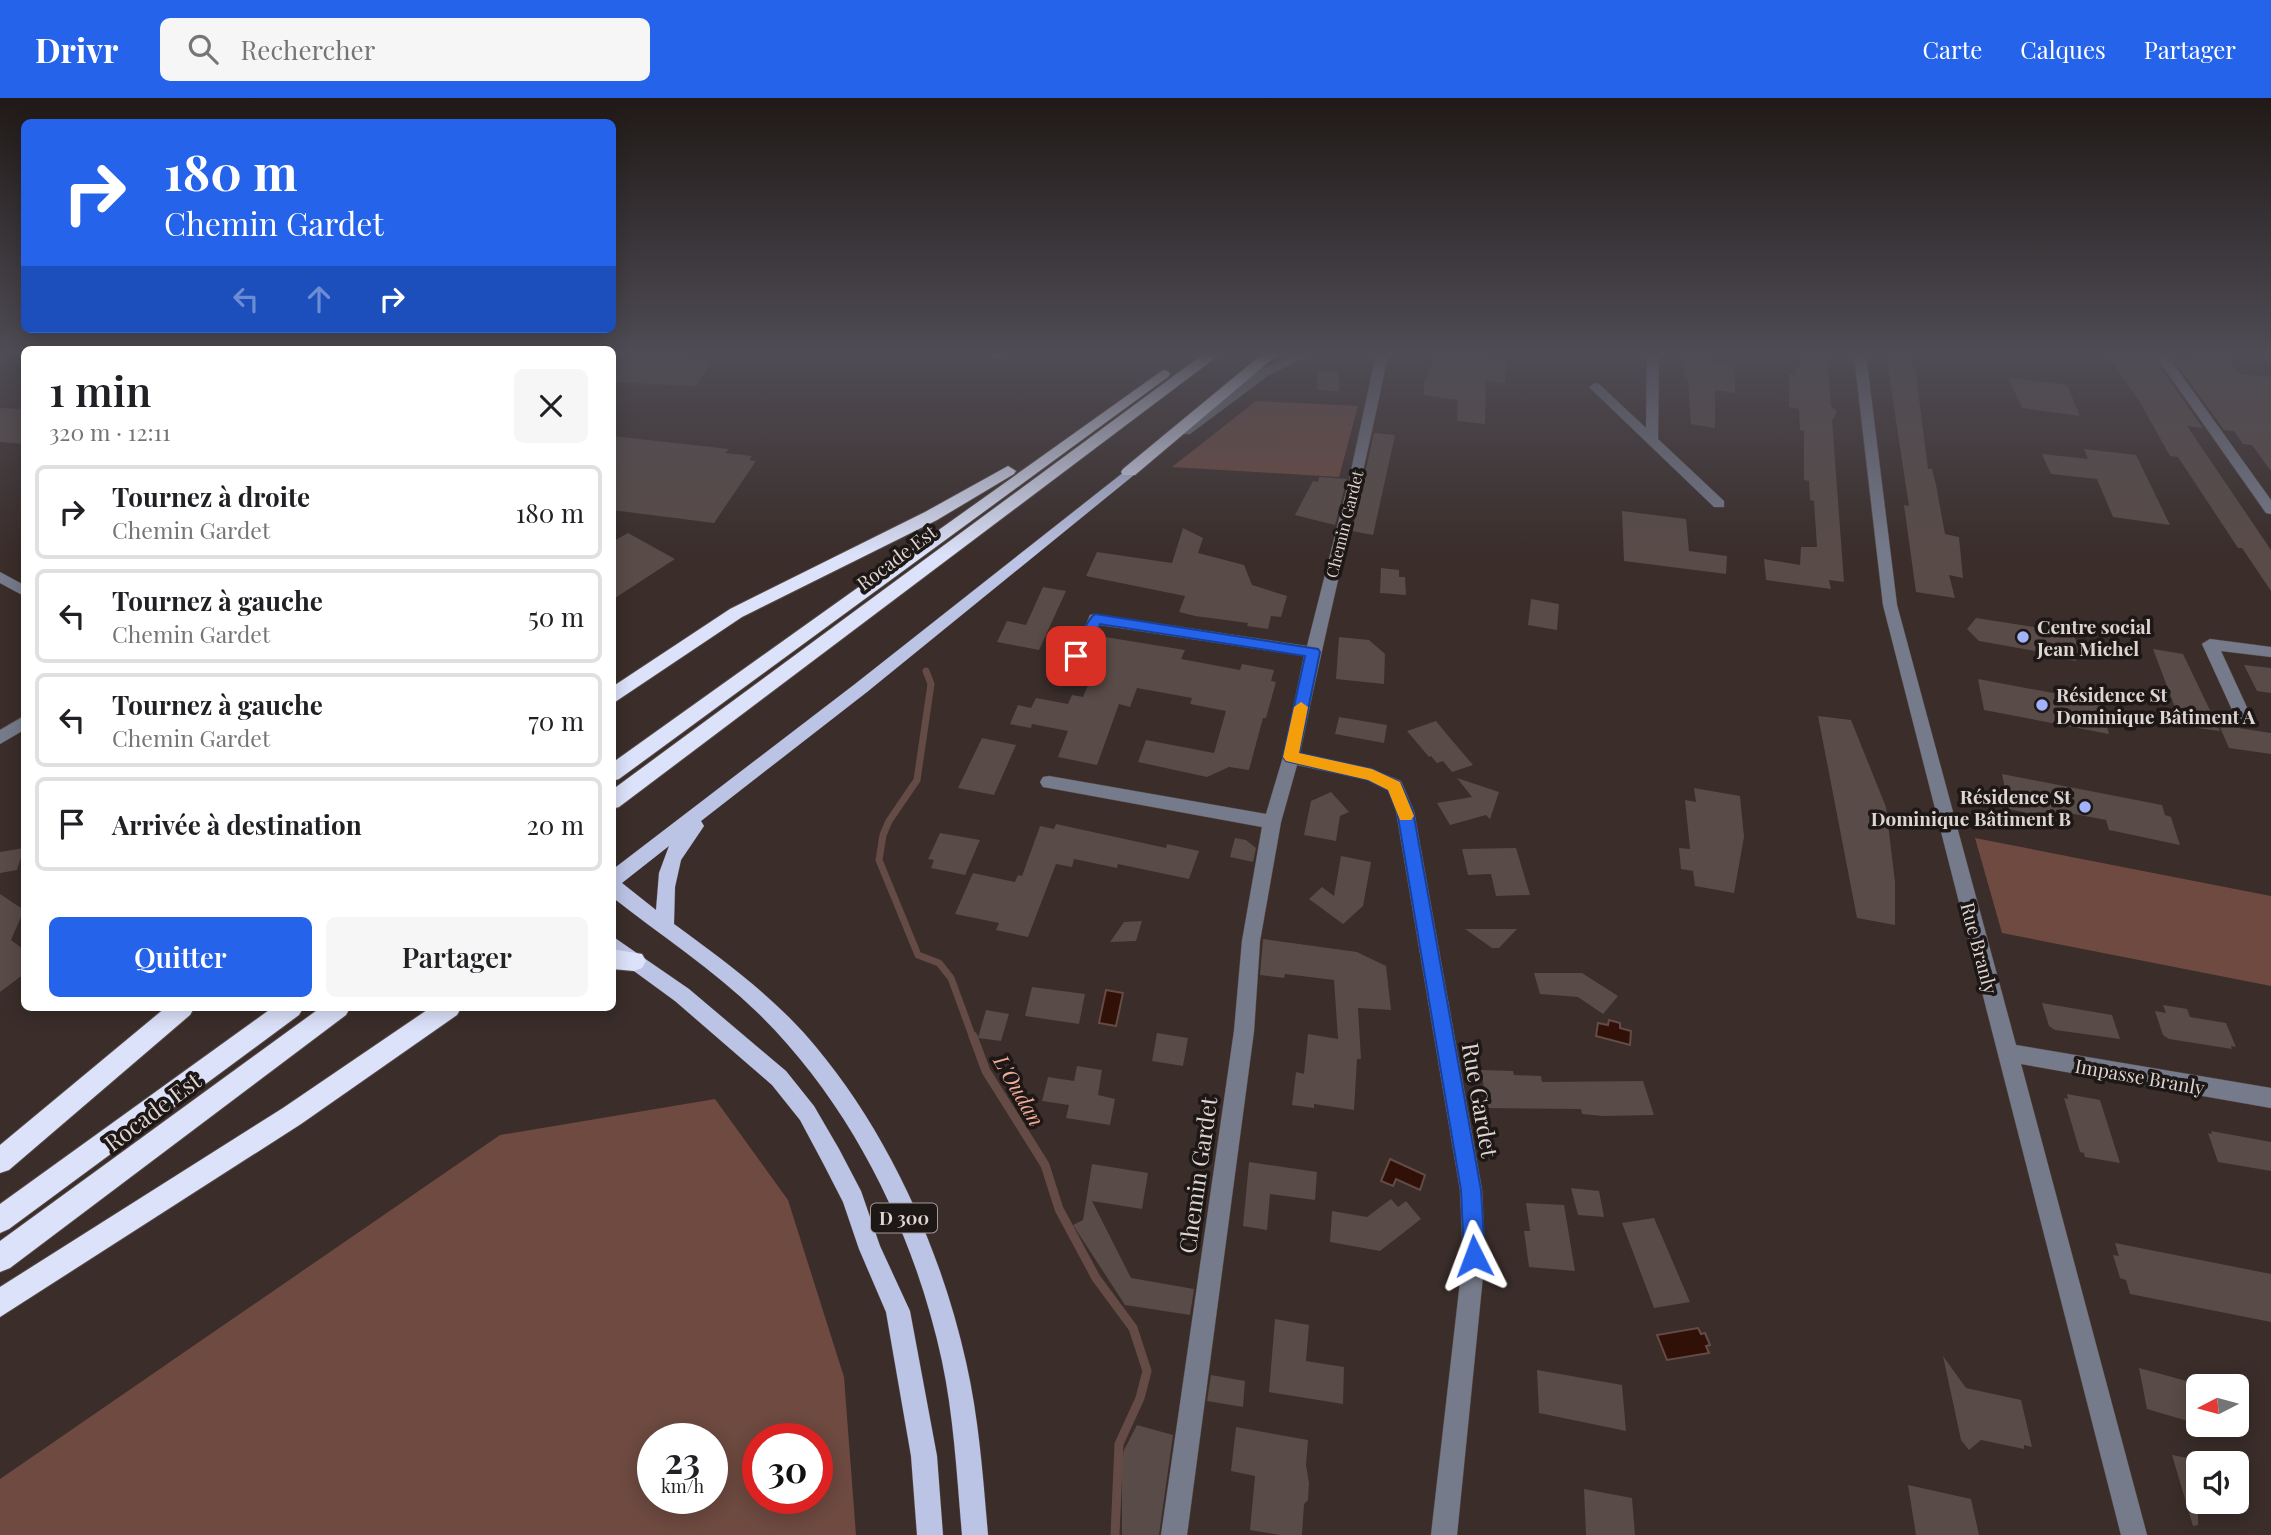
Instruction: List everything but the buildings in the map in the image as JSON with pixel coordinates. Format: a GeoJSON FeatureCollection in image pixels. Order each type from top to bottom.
{"type":"FeatureCollection","features":[{"type":"Feature","properties":{"kind":"highway","name":"Rocade Est"},"geometry":{"type":"LineString","coordinates":[[616,771],[1005,479],[1095,422]]}},
{"type":"Feature","properties":{"kind":"highway","name":"Rocade Est"},"geometry":{"type":"LineString","coordinates":[[616,799],[1121,422]]}},
{"type":"Feature","properties":{"kind":"highway"},"geometry":{"type":"LineString","coordinates":[[1129,472],[1189,422]]}},
{"type":"Feature","properties":{"kind":"highway"},"geometry":{"type":"LineString","coordinates":[[616,694],[736,613],[1005,479]]}},
{"type":"Feature","properties":{"kind":"highway"},"geometry":{"type":"LineString","coordinates":[[0,1161],[177,1011]]}},
{"type":"Feature","properties":{"kind":"highway","name":"Rocade Est"},"geometry":{"type":"LineString","coordinates":[[0,1220],[286,1011]]}},
{"type":"Feature","properties":{"kind":"highway","name":"Rocade Est"},"geometry":{"type":"LineString","coordinates":[[0,1258],[334,1011]]}},
{"type":"Feature","properties":{"kind":"highway"},"geometry":{"type":"LineString","coordinates":[[0,1303],[292,1116],[446,1012]]}},
{"type":"Feature","properties":{"kind":"main road"},"geometry":{"type":"LineString","coordinates":[[616,880],[1129,472]]}},
{"type":"Feature","properties":{"kind":"main road"},"geometry":{"type":"LineString","coordinates":[[665,929],[664,902],[670,865],[687,833],[805,731]]}},
{"type":"Feature","properties":{"kind":"main road","name":"D 300"},"geometry":{"type":"LineString","coordinates":[[616,886],[665,929],[763,1005],[821,1068],[862,1128],[898,1204],[937,1298],[954,1362],[969,1462],[975,1535]]}},
{"type":"Feature","properties":{"kind":"main road","name":"D 300"},"geometry":{"type":"LineString","coordinates":[[623,960],[682,995],[779,1077],[807,1113],[831,1156],[853,1199],[870,1249],[898,1311],[924,1456],[930,1535]]}},
{"type":"Feature","properties":{"kind":"street"},"geometry":{"type":"LineString","coordinates":[[1129,472],[1197,422]]}},
{"type":"Feature","properties":{"kind":"street","name":"Chemin Gardet"},"geometry":{"type":"LineString","coordinates":[[1174,1535],[1244,1031],[1251,941],[1272,822],[1291,757],[1368,422]]}},
{"type":"Feature","properties":{"kind":"street"},"geometry":{"type":"LineString","coordinates":[[1633,422],[1719,504]]}},
{"type":"Feature","properties":{"kind":"street"},"geometry":{"type":"LineString","coordinates":[[1652,422],[1652,439]]}},
{"type":"Feature","properties":{"kind":"street","name":"Rue Branly"},"geometry":{"type":"LineString","coordinates":[[1868,422],[1890,605],[2134,1535]]}},
{"type":"Feature","properties":{"kind":"street"},"geometry":{"type":"LineString","coordinates":[[2209,422],[2271,510]]}},
{"type":"Feature","properties":{"kind":"street"},"geometry":{"type":"LineString","coordinates":[[0,578],[21,589]]}},
{"type":"Feature","properties":{"kind":"street"},"geometry":{"type":"LineString","coordinates":[[1067,667],[1085,646],[1095,619],[1313,652]]}},
{"type":"Feature","properties":{"kind":"street"},"geometry":{"type":"LineString","coordinates":[[2242,714],[2210,644],[2271,652]]}},
{"type":"Feature","properties":{"kind":"street"},"geometry":{"type":"LineString","coordinates":[[0,738],[21,724]]}},
{"type":"Feature","properties":{"kind":"street","name":"Rue Gardet"},"geometry":{"type":"LineString","coordinates":[[1291,757],[1372,775],[1395,786],[1405,811],[1471,1190],[1474,1256],[1444,1535]]}},
{"type":"Feature","properties":{"kind":"street"},"geometry":{"type":"LineString","coordinates":[[1049,782],[1272,822]]}},
{"type":"Feature","properties":{"kind":"street","name":"Impasse Branly"},"geometry":{"type":"LineString","coordinates":[[2008,1054],[2271,1098]]}},
{"type":"Feature","properties":{"kind":"shaded area"},"geometry":{"type":"Polygon","coordinates":[[[1229,422],[1354,422],[1339,477],[1172,467],[1229,422]]]}},
{"type":"Feature","properties":{"kind":"shaded area"},"geometry":{"type":"Polygon","coordinates":[[[1975,838],[2271,896],[2271,986],[2002,933],[1975,838]]]}},
{"type":"Feature","properties":{"kind":"shaded area"},"geometry":{"type":"Polygon","coordinates":[[[1106,990],[1123,993],[1116,1026],[1099,1023],[1106,990]]]}},
{"type":"Feature","properties":{"kind":"shaded area"},"geometry":{"type":"Polygon","coordinates":[[[1609,1020],[1620,1023],[1620,1028],[1631,1031],[1630,1045],[1596,1036],[1598,1023],[1608,1025],[1609,1020]]]}},
{"type":"Feature","properties":{"kind":"shaded area"},"geometry":{"type":"Polygon","coordinates":[[[715,1099],[788,1200],[844,1377],[856,1535],[0,1535],[0,1479],[500,1135],[715,1099]]]}},
{"type":"Feature","properties":{"kind":"shaded area"},"geometry":{"type":"Polygon","coordinates":[[[1390,1159],[1425,1175],[1420,1190],[1396,1179],[1393,1186],[1381,1181],[1390,1159]]]}},
{"type":"Feature","properties":{"kind":"shaded area"},"geometry":{"type":"Polygon","coordinates":[[[1698,1328],[1701,1334],[1705,1333],[1710,1345],[1706,1346],[1709,1353],[1667,1360],[1657,1335],[1698,1328]]]}},
{"type":"Feature","properties":{"kind":"waterway","name":"L'Oudan"},"geometry":{"type":"LineString","coordinates":[[926,671],[931,684],[917,780],[889,821],[883,835],[879,860],[918,955],[939,963],[951,978],[973,1038]]}},
{"type":"Feature","properties":{"kind":"waterway","name":"L'Oudan"},"geometry":{"type":"LineString","coordinates":[[973,1036],[986,1071],[1045,1165],[1059,1209],[1096,1278],[1133,1328],[1147,1371],[1140,1398],[1119,1444],[1115,1535]]}},
{"type":"Feature","properties":{"kind":"slow traffic"},"geometry":{"type":"LineString","coordinates":[[1301,707],[1291,757],[1372,775],[1395,786],[1406,816]]}},
{"type":"Feature","properties":{"kind":"place","name":"Centre social Jean Michel"},"geometry":{"type":"Point","coordinates":[2023,637]}},
{"type":"Feature","properties":{"kind":"place","name":"Résidence St Dominique Bâtiment A"},"geometry":{"type":"Point","coordinates":[2042,705]}},
{"type":"Feature","properties":{"kind":"place","name":"Résidence St Dominique Bâtiment B"},"geometry":{"type":"Point","coordinates":[2085,807]}},
{"type":"Feature","properties":{"kind":"route"},"geometry":{"type":"LineString","coordinates":[[1076,656],[1085,646],[1095,619],[1313,652],[1291,757],[1372,775],[1395,786],[1405,811],[1471,1190],[1474,1256]]}}]}
